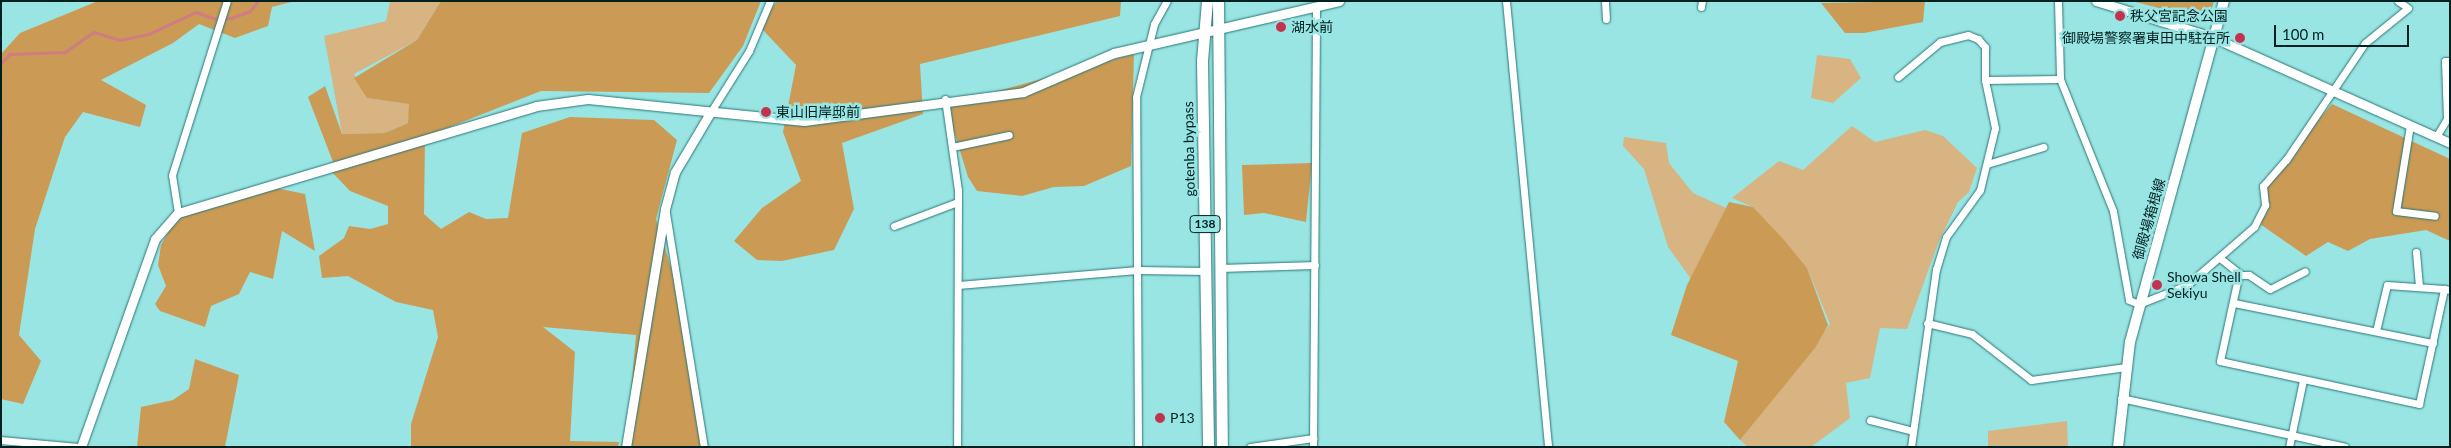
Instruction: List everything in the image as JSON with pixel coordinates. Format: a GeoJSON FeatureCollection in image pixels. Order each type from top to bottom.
{"type":"FeatureCollection","features":[{"type":"Feature","properties":{"kind":"highway","name":"gotenba bypass"},"geometry":{"type":"LineString","coordinates":[[1207,1],[1203,36],[1208,447]]}},
{"type":"Feature","properties":{"kind":"highway","name":"138"},"geometry":{"type":"LineString","coordinates":[[1218,1],[1222,447]]}},
{"type":"Feature","properties":{"kind":"main road","name":"御殿場箱根線"},"geometry":{"type":"LineString","coordinates":[[2118,447],[2120,398],[2139,304],[2212,37],[2224,1]]}},
{"type":"Feature","properties":{"kind":"street"},"geometry":{"type":"LineString","coordinates":[[178,213],[172,175],[227,1]]}},
{"type":"Feature","properties":{"kind":"street"},"geometry":{"type":"LineString","coordinates":[[626,447],[665,208],[675,172],[749,51],[770,1]]}},
{"type":"Feature","properties":{"kind":"street"},"geometry":{"type":"LineString","coordinates":[[1138,447],[1136,97],[1147,46],[1167,1]]}},
{"type":"Feature","properties":{"kind":"street"},"geometry":{"type":"LineString","coordinates":[[1,440],[79,447],[155,239],[178,213],[536,106],[588,99],[710,113],[804,121],[945,99],[1023,92],[1114,53],[1203,36],[1339,1]]}},
{"type":"Feature","properties":{"kind":"street"},"geometry":{"type":"LineString","coordinates":[[1506,1],[1548,447]]}},
{"type":"Feature","properties":{"kind":"street"},"geometry":{"type":"LineString","coordinates":[[1605,1],[1606,19]]}},
{"type":"Feature","properties":{"kind":"street"},"geometry":{"type":"LineString","coordinates":[[2058,1],[2060,79],[2113,211],[2130,300],[2139,304],[2187,285],[2221,259],[2254,227],[2265,205],[2263,186],[2286,160],[2330,89],[2365,43],[2408,8],[2398,1]]}},
{"type":"Feature","properties":{"kind":"street"},"geometry":{"type":"LineString","coordinates":[[2096,1],[2212,37],[2450,143]]}},
{"type":"Feature","properties":{"kind":"street"},"geometry":{"type":"LineString","coordinates":[[1313,447],[1316,7]]}},
{"type":"Feature","properties":{"kind":"street"},"geometry":{"type":"LineString","coordinates":[[1898,77],[1940,42],[1968,35],[1985,47],[1985,80],[1996,128],[1980,190],[1946,237],[1927,323],[1911,447]]}},
{"type":"Feature","properties":{"kind":"street"},"geometry":{"type":"LineString","coordinates":[[2436,137],[2447,119],[2445,61],[2450,61]]}},
{"type":"Feature","properties":{"kind":"street"},"geometry":{"type":"LineString","coordinates":[[1985,80],[2060,79]]}},
{"type":"Feature","properties":{"kind":"street"},"geometry":{"type":"LineString","coordinates":[[945,99],[958,202],[957,447]]}},
{"type":"Feature","properties":{"kind":"street"},"geometry":{"type":"LineString","coordinates":[[2410,125],[2396,210],[2435,216]]}},
{"type":"Feature","properties":{"kind":"street"},"geometry":{"type":"LineString","coordinates":[[952,147],[1008,135]]}},
{"type":"Feature","properties":{"kind":"street"},"geometry":{"type":"LineString","coordinates":[[1987,164],[2043,147]]}},
{"type":"Feature","properties":{"kind":"street"},"geometry":{"type":"LineString","coordinates":[[894,226],[958,202]]}},
{"type":"Feature","properties":{"kind":"street"},"geometry":{"type":"LineString","coordinates":[[665,208],[704,447]]}},
{"type":"Feature","properties":{"kind":"street"},"geometry":{"type":"LineString","coordinates":[[2416,252],[2419,286]]}},
{"type":"Feature","properties":{"kind":"street"},"geometry":{"type":"LineString","coordinates":[[2221,259],[2238,275],[2249,275],[2270,289],[2304,271]]}},
{"type":"Feature","properties":{"kind":"street"},"geometry":{"type":"LineString","coordinates":[[1220,268],[1315,265]]}},
{"type":"Feature","properties":{"kind":"street"},"geometry":{"type":"LineString","coordinates":[[958,285],[1137,270],[1206,271]]}},
{"type":"Feature","properties":{"kind":"street"},"geometry":{"type":"LineString","coordinates":[[2238,275],[2234,303],[2220,361],[2419,404],[2447,290],[2419,286],[2387,285],[2376,331]]}},
{"type":"Feature","properties":{"kind":"street"},"geometry":{"type":"LineString","coordinates":[[2234,303],[2433,343]]}},
{"type":"Feature","properties":{"kind":"street"},"geometry":{"type":"LineString","coordinates":[[1927,323],[1972,334],[2031,380],[2126,367]]}},
{"type":"Feature","properties":{"kind":"street"},"geometry":{"type":"LineString","coordinates":[[2289,447],[2303,380]]}},
{"type":"Feature","properties":{"kind":"street"},"geometry":{"type":"LineString","coordinates":[[2120,398],[2345,447]]}},
{"type":"Feature","properties":{"kind":"street"},"geometry":{"type":"LineString","coordinates":[[1870,420],[1913,431]]}},
{"type":"Feature","properties":{"kind":"street"},"geometry":{"type":"LineString","coordinates":[[1250,447],[1313,438]]}},
{"type":"Feature","properties":{"kind":"shaded area"},"geometry":{"type":"Polygon","coordinates":[[[98,1],[295,1],[272,7],[268,26],[235,38],[199,24],[173,43],[101,80],[146,105],[140,127],[83,112],[65,137],[35,229],[19,335],[41,361],[23,404],[1,399],[1,54],[20,33],[98,1]]]}},
{"type":"Feature","properties":{"kind":"shaded area"},"geometry":{"type":"Polygon","coordinates":[[[390,1],[441,1],[417,40],[354,74],[367,98],[410,104],[408,123],[385,133],[342,134],[324,36],[386,21],[390,1]]]}},
{"type":"Feature","properties":{"kind":"shaded area"},"geometry":{"type":"Polygon","coordinates":[[[441,1],[761,1],[743,46],[709,93],[541,91],[399,147],[425,140],[424,214],[441,229],[469,212],[486,219],[508,218],[522,133],[570,117],[654,120],[677,140],[656,219],[684,310],[705,447],[626,447],[636,335],[543,327],[575,352],[570,441],[619,442],[618,447],[411,447],[411,424],[438,337],[433,310],[396,302],[348,276],[322,278],[319,256],[344,238],[349,226],[370,229],[388,224],[388,206],[350,191],[329,169],[384,152],[333,162],[308,97],[325,86],[342,134],[385,133],[408,123],[409,104],[367,98],[354,78],[417,40],[441,1]]]}},
{"type":"Feature","properties":{"kind":"shaded area"},"geometry":{"type":"Polygon","coordinates":[[[777,1],[1121,1],[1120,16],[920,64],[923,114],[842,143],[854,209],[834,250],[782,261],[757,260],[734,241],[762,208],[801,181],[783,132],[796,65],[760,27],[777,1]]]}},
{"type":"Feature","properties":{"kind":"shaded area"},"geometry":{"type":"Polygon","coordinates":[[[1925,1],[1923,22],[1864,33],[1845,33],[1821,3],[1925,1]]]}},
{"type":"Feature","properties":{"kind":"shaded area"},"geometry":{"type":"Polygon","coordinates":[[[2132,1],[2214,1],[2208,21],[2132,1]]]}},
{"type":"Feature","properties":{"kind":"shaded area"},"geometry":{"type":"Polygon","coordinates":[[[1134,54],[1131,166],[1084,186],[1054,187],[1022,196],[977,191],[968,177],[946,105],[1134,54]]]}},
{"type":"Feature","properties":{"kind":"shaded area"},"geometry":{"type":"Polygon","coordinates":[[[1817,55],[1850,59],[1861,78],[1833,103],[1811,98],[1817,55]]]}},
{"type":"Feature","properties":{"kind":"shaded area"},"geometry":{"type":"Polygon","coordinates":[[[2332,104],[2450,159],[2450,241],[2426,230],[2370,239],[2348,251],[2328,242],[2306,256],[2260,224],[2263,186],[2332,104]]]}},
{"type":"Feature","properties":{"kind":"shaded area"},"geometry":{"type":"Polygon","coordinates":[[[1852,126],[1875,142],[1925,130],[1943,136],[1977,168],[1969,192],[1958,202],[1939,241],[1907,329],[1880,328],[1870,378],[1846,383],[1850,418],[1811,447],[1748,447],[1740,440],[1830,324],[1807,268],[1753,207],[1732,198],[1779,161],[1803,170],[1852,126]]]}},
{"type":"Feature","properties":{"kind":"shaded area"},"geometry":{"type":"Polygon","coordinates":[[[1624,137],[1666,143],[1669,163],[1693,193],[1726,208],[1691,279],[1668,247],[1644,169],[1623,146],[1624,137]]]}},
{"type":"Feature","properties":{"kind":"shaded area"},"geometry":{"type":"Polygon","coordinates":[[[1312,163],[1306,222],[1264,213],[1244,215],[1242,165],[1312,163]]]}},
{"type":"Feature","properties":{"kind":"shaded area"},"geometry":{"type":"Polygon","coordinates":[[[276,188],[305,194],[315,251],[282,231],[273,279],[250,272],[239,294],[211,306],[205,327],[160,311],[155,304],[166,286],[158,265],[161,245],[174,222],[196,207],[221,205],[276,188]]]}},
{"type":"Feature","properties":{"kind":"shaded area"},"geometry":{"type":"Polygon","coordinates":[[[1729,202],[1753,207],[1807,268],[1828,325],[1815,348],[1740,440],[1724,422],[1738,361],[1671,335],[1687,285],[1729,202]]]}},
{"type":"Feature","properties":{"kind":"shaded area"},"geometry":{"type":"Polygon","coordinates":[[[195,359],[239,375],[225,447],[137,447],[141,407],[173,400],[189,389],[195,359]]]}},
{"type":"Feature","properties":{"kind":"shaded area"},"geometry":{"type":"Polygon","coordinates":[[[2067,421],[2068,447],[1988,447],[1988,431],[2067,421]]]}},
{"type":"Feature","properties":{"kind":"waterway"},"geometry":{"type":"LineString","coordinates":[[1,63],[10,54],[65,52],[94,32],[120,40],[149,34],[196,12],[216,19],[231,18],[250,11],[258,1]]}},
{"type":"Feature","properties":{"kind":"waterway"},"geometry":{"type":"LineString","coordinates":[[1,115],[1,138]]}},
{"type":"Feature","properties":{"kind":"place","name":"秩父宮記念公園"},"geometry":{"type":"Point","coordinates":[2120,16]}},
{"type":"Feature","properties":{"kind":"place","name":"湖水前"},"geometry":{"type":"Point","coordinates":[1281,27]}},
{"type":"Feature","properties":{"kind":"place","name":"御殿場警察署東田中駐在所"},"geometry":{"type":"Point","coordinates":[2240,38]}},
{"type":"Feature","properties":{"kind":"place","name":"東山旧岸邸前"},"geometry":{"type":"Point","coordinates":[766,112]}},
{"type":"Feature","properties":{"kind":"place","name":"Showa Shell Sekiyu"},"geometry":{"type":"Point","coordinates":[2157,285]}},
{"type":"Feature","properties":{"kind":"place","name":"P13"},"geometry":{"type":"Point","coordinates":[1160,418]}}]}
